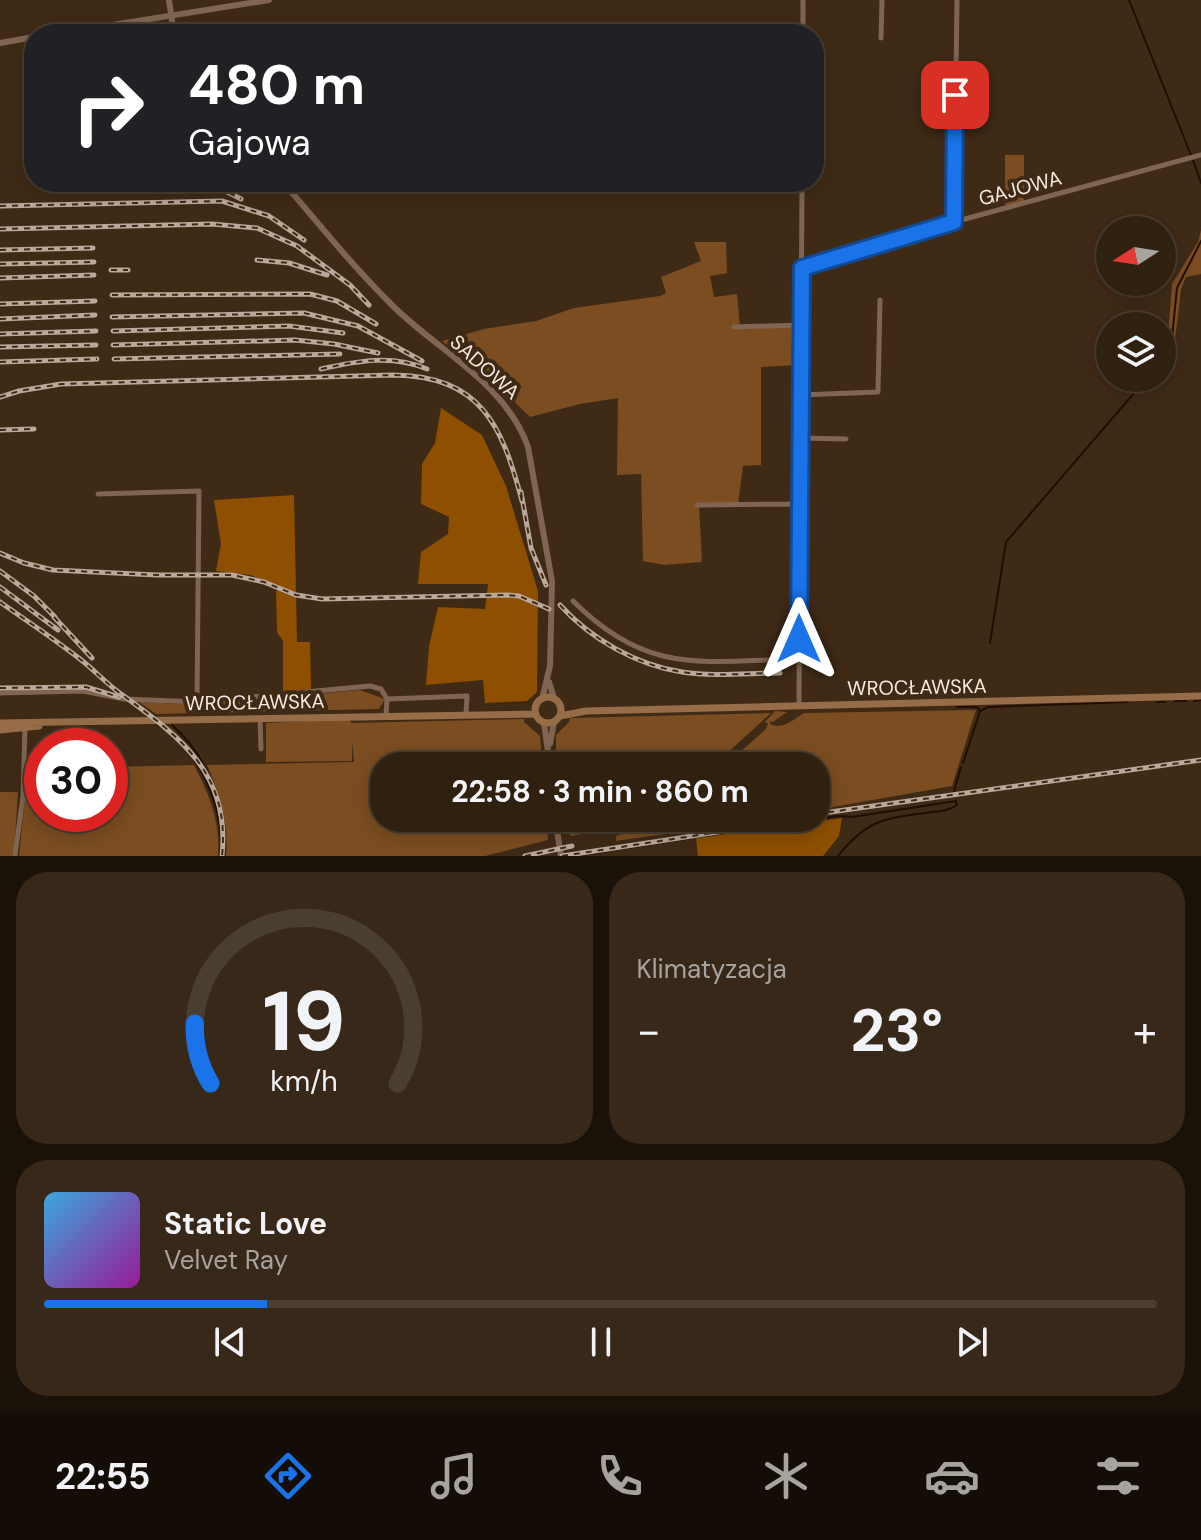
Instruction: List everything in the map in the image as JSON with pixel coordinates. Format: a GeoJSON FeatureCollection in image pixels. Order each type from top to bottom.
{"type":"FeatureCollection","features":[{"type":"Feature","properties":{"kind":"main road","name":"WROCŁAWSKA"},"geometry":{"type":"LineString","coordinates":[[560,706],[586,711],[1201,696]]}},
{"type":"Feature","properties":{"kind":"main road"},"geometry":{"type":"LineString","coordinates":[[554,698],[560,706],[557,719],[544,723],[536,710],[542,699],[554,698]]}},
{"type":"Feature","properties":{"kind":"main road","name":"WROCŁAWSKA"},"geometry":{"type":"LineString","coordinates":[[0,730],[57,723],[536,710]]}},
{"type":"Feature","properties":{"kind":"main road","name":"WROCŁAWSKA"},"geometry":{"type":"LineString","coordinates":[[557,719],[586,711]]}},
{"type":"Feature","properties":{"kind":"main road","name":"WROCŁAWSKA"},"geometry":{"type":"LineString","coordinates":[[0,723],[25,725]]}},
{"type":"Feature","properties":{"kind":"street"},"geometry":{"type":"LineString","coordinates":[[169,0],[172,24]]}},
{"type":"Feature","properties":{"kind":"street"},"geometry":{"type":"LineString","coordinates":[[119,24],[269,0]]}},
{"type":"Feature","properties":{"kind":"street"},"geometry":{"type":"LineString","coordinates":[[803,0],[803,24]]}},
{"type":"Feature","properties":{"kind":"street"},"geometry":{"type":"LineString","coordinates":[[881,38],[882,0]]}},
{"type":"Feature","properties":{"kind":"street"},"geometry":{"type":"LineString","coordinates":[[954,222],[957,0]]}},
{"type":"Feature","properties":{"kind":"street"},"geometry":{"type":"LineString","coordinates":[[0,43],[24,39]]}},
{"type":"Feature","properties":{"kind":"street","name":"GAJOWA"},"geometry":{"type":"LineString","coordinates":[[802,268],[954,222],[1201,155]]}},
{"type":"Feature","properties":{"kind":"street","name":"SADOWA"},"geometry":{"type":"LineString","coordinates":[[292,192],[391,304],[481,380],[516,417],[528,447],[552,581],[549,678],[554,698]]}},
{"type":"Feature","properties":{"kind":"street"},"geometry":{"type":"LineString","coordinates":[[799,704],[802,192]]}},
{"type":"Feature","properties":{"kind":"street"},"geometry":{"type":"LineString","coordinates":[[801,395],[878,392],[880,300]]}},
{"type":"Feature","properties":{"kind":"street"},"geometry":{"type":"LineString","coordinates":[[734,327],[802,325]]}},
{"type":"Feature","properties":{"kind":"street"},"geometry":{"type":"LineString","coordinates":[[801,438],[846,439]]}},
{"type":"Feature","properties":{"kind":"street"},"geometry":{"type":"LineString","coordinates":[[98,494],[199,491],[197,702]]}},
{"type":"Feature","properties":{"kind":"street"},"geometry":{"type":"LineString","coordinates":[[697,505],[800,504]]}},
{"type":"Feature","properties":{"kind":"street"},"geometry":{"type":"LineString","coordinates":[[573,601],[593,621],[642,651],[664,658],[685,662],[799,662]]}},
{"type":"Feature","properties":{"kind":"street","name":"SADOWA"},"geometry":{"type":"LineString","coordinates":[[542,699],[549,678]]}},
{"type":"Feature","properties":{"kind":"street"},"geometry":{"type":"LineString","coordinates":[[0,693],[83,691],[124,699],[197,702],[370,686],[381,689],[387,699],[386,715]]}},
{"type":"Feature","properties":{"kind":"street"},"geometry":{"type":"LineString","coordinates":[[387,699],[467,696],[466,713]]}},
{"type":"Feature","properties":{"kind":"street"},"geometry":{"type":"LineString","coordinates":[[260,718],[261,749]]}},
{"type":"Feature","properties":{"kind":"street"},"geometry":{"type":"LineString","coordinates":[[549,752],[557,719]]}},
{"type":"Feature","properties":{"kind":"street"},"geometry":{"type":"LineString","coordinates":[[544,723],[549,752]]}},
{"type":"Feature","properties":{"kind":"street"},"geometry":{"type":"LineString","coordinates":[[15,856],[22,810],[25,725]]}},
{"type":"Feature","properties":{"kind":"street"},"geometry":{"type":"LineString","coordinates":[[557,832],[561,856]]}},
{"type":"Feature","properties":{"kind":"shaded area"},"geometry":{"type":"Polygon","coordinates":[[[1005,155],[1024,155],[1024,201],[1005,207],[1005,155]]]}},
{"type":"Feature","properties":{"kind":"shaded area"},"geometry":{"type":"Polygon","coordinates":[[[1201,230],[1201,274],[1186,277],[1181,289],[1176,332],[1176,312],[1170,312],[1171,296],[1176,296],[1176,278],[1198,242],[1201,230]]]}},
{"type":"Feature","properties":{"kind":"shaded area"},"geometry":{"type":"Polygon","coordinates":[[[694,242],[726,242],[727,273],[710,276],[714,297],[737,294],[740,328],[795,328],[795,365],[761,367],[761,465],[743,466],[738,504],[699,505],[702,562],[664,565],[643,561],[641,474],[617,475],[618,398],[530,417],[493,381],[442,341],[484,329],[536,321],[574,308],[660,296],[666,293],[661,277],[701,261],[694,242]]]}},
{"type":"Feature","properties":{"kind":"shaded area"},"geometry":{"type":"Polygon","coordinates":[[[441,408],[482,435],[506,486],[538,591],[537,692],[527,701],[485,703],[483,680],[426,685],[429,646],[438,607],[485,609],[488,584],[418,584],[421,552],[448,534],[449,517],[421,504],[422,464],[435,443],[441,408]]]}},
{"type":"Feature","properties":{"kind":"shaded area"},"geometry":{"type":"Polygon","coordinates":[[[294,495],[297,642],[310,642],[311,689],[283,691],[283,641],[277,632],[276,592],[280,586],[250,575],[216,571],[221,544],[214,500],[294,495]]]}},
{"type":"Feature","properties":{"kind":"shaded area"},"geometry":{"type":"Polygon","coordinates":[[[360,690],[385,699],[379,709],[156,714],[139,702],[200,705],[360,690]]]}},
{"type":"Feature","properties":{"kind":"shaded area"},"geometry":{"type":"Polygon","coordinates":[[[976,710],[952,786],[830,808],[830,752],[740,752],[765,730],[768,724],[765,722],[775,711],[787,712],[771,721],[770,724],[779,726],[804,713],[976,710]]]}},
{"type":"Feature","properties":{"kind":"shaded area"},"geometry":{"type":"Polygon","coordinates":[[[771,713],[728,752],[556,752],[556,735],[570,718],[771,713]]]}},
{"type":"Feature","properties":{"kind":"shaded area"},"geometry":{"type":"Polygon","coordinates":[[[350,719],[351,723],[524,719],[540,736],[542,752],[370,752],[370,832],[547,832],[548,840],[485,856],[226,856],[222,809],[207,765],[354,762],[352,741],[352,761],[266,762],[266,723],[350,719]]]}},
{"type":"Feature","properties":{"kind":"shaded area"},"geometry":{"type":"Polygon","coordinates":[[[194,765],[213,809],[218,832],[218,856],[19,856],[24,808],[24,832],[128,832],[128,767],[194,765]]]}},
{"type":"Feature","properties":{"kind":"shaded area"},"geometry":{"type":"Polygon","coordinates":[[[0,792],[18,792],[14,856],[0,856],[0,792]]]}},
{"type":"Feature","properties":{"kind":"shaded area"},"geometry":{"type":"Polygon","coordinates":[[[842,818],[839,836],[823,856],[698,856],[696,838],[740,832],[830,832],[830,820],[842,818]]]}},
{"type":"Feature","properties":{"kind":"shaded area"},"geometry":{"type":"Polygon","coordinates":[[[567,832],[594,832],[571,836],[567,832]]]}},
{"type":"Feature","properties":{"kind":"shaded area"},"geometry":{"type":"Polygon","coordinates":[[[625,832],[679,832],[616,841],[616,836],[625,832]]]}},
{"type":"Feature","properties":{"kind":"waterway"},"geometry":{"type":"LineString","coordinates":[[1129,0],[1191,155]]}},
{"type":"Feature","properties":{"kind":"waterway"},"geometry":{"type":"LineString","coordinates":[[1193,160],[1201,183]]}},
{"type":"Feature","properties":{"kind":"waterway"},"geometry":{"type":"LineString","coordinates":[[1175,312],[1177,288],[1201,241]]}},
{"type":"Feature","properties":{"kind":"waterway"},"geometry":{"type":"LineString","coordinates":[[990,643],[1006,542],[1135,392]]}},
{"type":"Feature","properties":{"kind":"waterway"},"geometry":{"type":"LineString","coordinates":[[1194,701],[1201,700]]}},
{"type":"Feature","properties":{"kind":"waterway"},"geometry":{"type":"LineString","coordinates":[[1175,701],[1186,701]]}},
{"type":"Feature","properties":{"kind":"waterway"},"geometry":{"type":"LineString","coordinates":[[957,707],[977,707],[980,711],[988,707],[1127,702]]}},
{"type":"Feature","properties":{"kind":"waterway"},"geometry":{"type":"LineString","coordinates":[[1157,702],[1165,702]]}},
{"type":"Feature","properties":{"kind":"waterway"},"geometry":{"type":"LineString","coordinates":[[963,763],[980,711]]}},
{"type":"Feature","properties":{"kind":"waterway"},"geometry":{"type":"LineString","coordinates":[[172,725],[196,752],[213,784],[222,820],[224,856]]}},
{"type":"Feature","properties":{"kind":"waterway"},"geometry":{"type":"LineString","coordinates":[[193,758],[215,804],[220,830],[220,856]]}},
{"type":"Feature","properties":{"kind":"waterway"},"geometry":{"type":"LineString","coordinates":[[954,791],[961,767]]}},
{"type":"Feature","properties":{"kind":"waterway"},"geometry":{"type":"LineString","coordinates":[[576,856],[956,801]]}},
{"type":"Feature","properties":{"kind":"waterway"},"geometry":{"type":"LineString","coordinates":[[838,856],[858,835],[876,823],[946,810],[957,805],[956,802]]}},
{"type":"Feature","properties":{"kind":"railway"},"geometry":{"type":"LineString","coordinates":[[227,192],[241,199]]}},
{"type":"Feature","properties":{"kind":"railway"},"geometry":{"type":"LineString","coordinates":[[0,206],[222,201],[269,216],[304,240]]}},
{"type":"Feature","properties":{"kind":"railway"},"geometry":{"type":"LineString","coordinates":[[0,229],[212,224],[257,228],[297,246],[350,285],[369,305]]}},
{"type":"Feature","properties":{"kind":"railway"},"geometry":{"type":"LineString","coordinates":[[0,250],[93,248]]}},
{"type":"Feature","properties":{"kind":"railway"},"geometry":{"type":"LineString","coordinates":[[257,260],[289,263],[327,275]]}},
{"type":"Feature","properties":{"kind":"railway"},"geometry":{"type":"LineString","coordinates":[[0,264],[94,262]]}},
{"type":"Feature","properties":{"kind":"railway"},"geometry":{"type":"LineString","coordinates":[[111,270],[128,270]]}},
{"type":"Feature","properties":{"kind":"railway"},"geometry":{"type":"LineString","coordinates":[[0,278],[94,275]]}},
{"type":"Feature","properties":{"kind":"railway"},"geometry":{"type":"LineString","coordinates":[[112,295],[310,294],[337,301],[376,324]]}},
{"type":"Feature","properties":{"kind":"railway"},"geometry":{"type":"LineString","coordinates":[[0,304],[95,301]]}},
{"type":"Feature","properties":{"kind":"railway"},"geometry":{"type":"LineString","coordinates":[[112,317],[304,313],[358,326],[422,361]]}},
{"type":"Feature","properties":{"kind":"railway"},"geometry":{"type":"LineString","coordinates":[[0,319],[95,315]]}},
{"type":"Feature","properties":{"kind":"railway"},"geometry":{"type":"LineString","coordinates":[[113,331],[289,326],[343,333]]}},
{"type":"Feature","properties":{"kind":"railway"},"geometry":{"type":"LineString","coordinates":[[0,334],[96,331]]}},
{"type":"Feature","properties":{"kind":"railway"},"geometry":{"type":"LineString","coordinates":[[113,345],[295,340],[378,353]]}},
{"type":"Feature","properties":{"kind":"railway"},"geometry":{"type":"LineString","coordinates":[[0,347],[96,345]]}},
{"type":"Feature","properties":{"kind":"railway"},"geometry":{"type":"LineString","coordinates":[[114,359],[340,354]]}},
{"type":"Feature","properties":{"kind":"railway"},"geometry":{"type":"LineString","coordinates":[[0,362],[97,359]]}},
{"type":"Feature","properties":{"kind":"railway"},"geometry":{"type":"LineString","coordinates":[[321,369],[388,360],[427,369]]}},
{"type":"Feature","properties":{"kind":"railway"},"geometry":{"type":"LineString","coordinates":[[0,397],[61,384],[393,375],[423,378],[447,384],[467,395],[483,410],[506,449],[522,501]]}},
{"type":"Feature","properties":{"kind":"railway"},"geometry":{"type":"LineString","coordinates":[[0,430],[34,429]]}},
{"type":"Feature","properties":{"kind":"railway"},"geometry":{"type":"LineString","coordinates":[[521,492],[531,548],[546,585]]}},
{"type":"Feature","properties":{"kind":"railway"},"geometry":{"type":"LineString","coordinates":[[0,553],[53,570],[232,575],[264,582],[296,595],[322,599],[507,595],[519,596],[549,609]]}},
{"type":"Feature","properties":{"kind":"railway"},"geometry":{"type":"LineString","coordinates":[[0,571],[34,596],[55,617]]}},
{"type":"Feature","properties":{"kind":"railway"},"geometry":{"type":"LineString","coordinates":[[0,587],[58,630]]}},
{"type":"Feature","properties":{"kind":"railway"},"geometry":{"type":"LineString","coordinates":[[0,602],[80,659],[160,723],[195,758],[209,778],[218,801],[223,826],[222,856]]}},
{"type":"Feature","properties":{"kind":"railway"},"geometry":{"type":"LineString","coordinates":[[560,605],[586,629],[615,649],[665,669],[719,675],[780,673]]}},
{"type":"Feature","properties":{"kind":"railway"},"geometry":{"type":"LineString","coordinates":[[54,617],[92,658]]}},
{"type":"Feature","properties":{"kind":"railway"},"geometry":{"type":"LineString","coordinates":[[0,688],[86,687],[119,697]]}},
{"type":"Feature","properties":{"kind":"railway"},"geometry":{"type":"LineString","coordinates":[[830,812],[1201,760]]}},
{"type":"Feature","properties":{"kind":"railway"},"geometry":{"type":"LineString","coordinates":[[562,856],[719,832]]}},
{"type":"Feature","properties":{"kind":"railway"},"geometry":{"type":"LineString","coordinates":[[525,856],[572,846]]}},
{"type":"Feature","properties":{"kind":"route"},"geometry":{"type":"LineString","coordinates":[[799,639],[802,268],[954,222],[955,95]]}}]}
